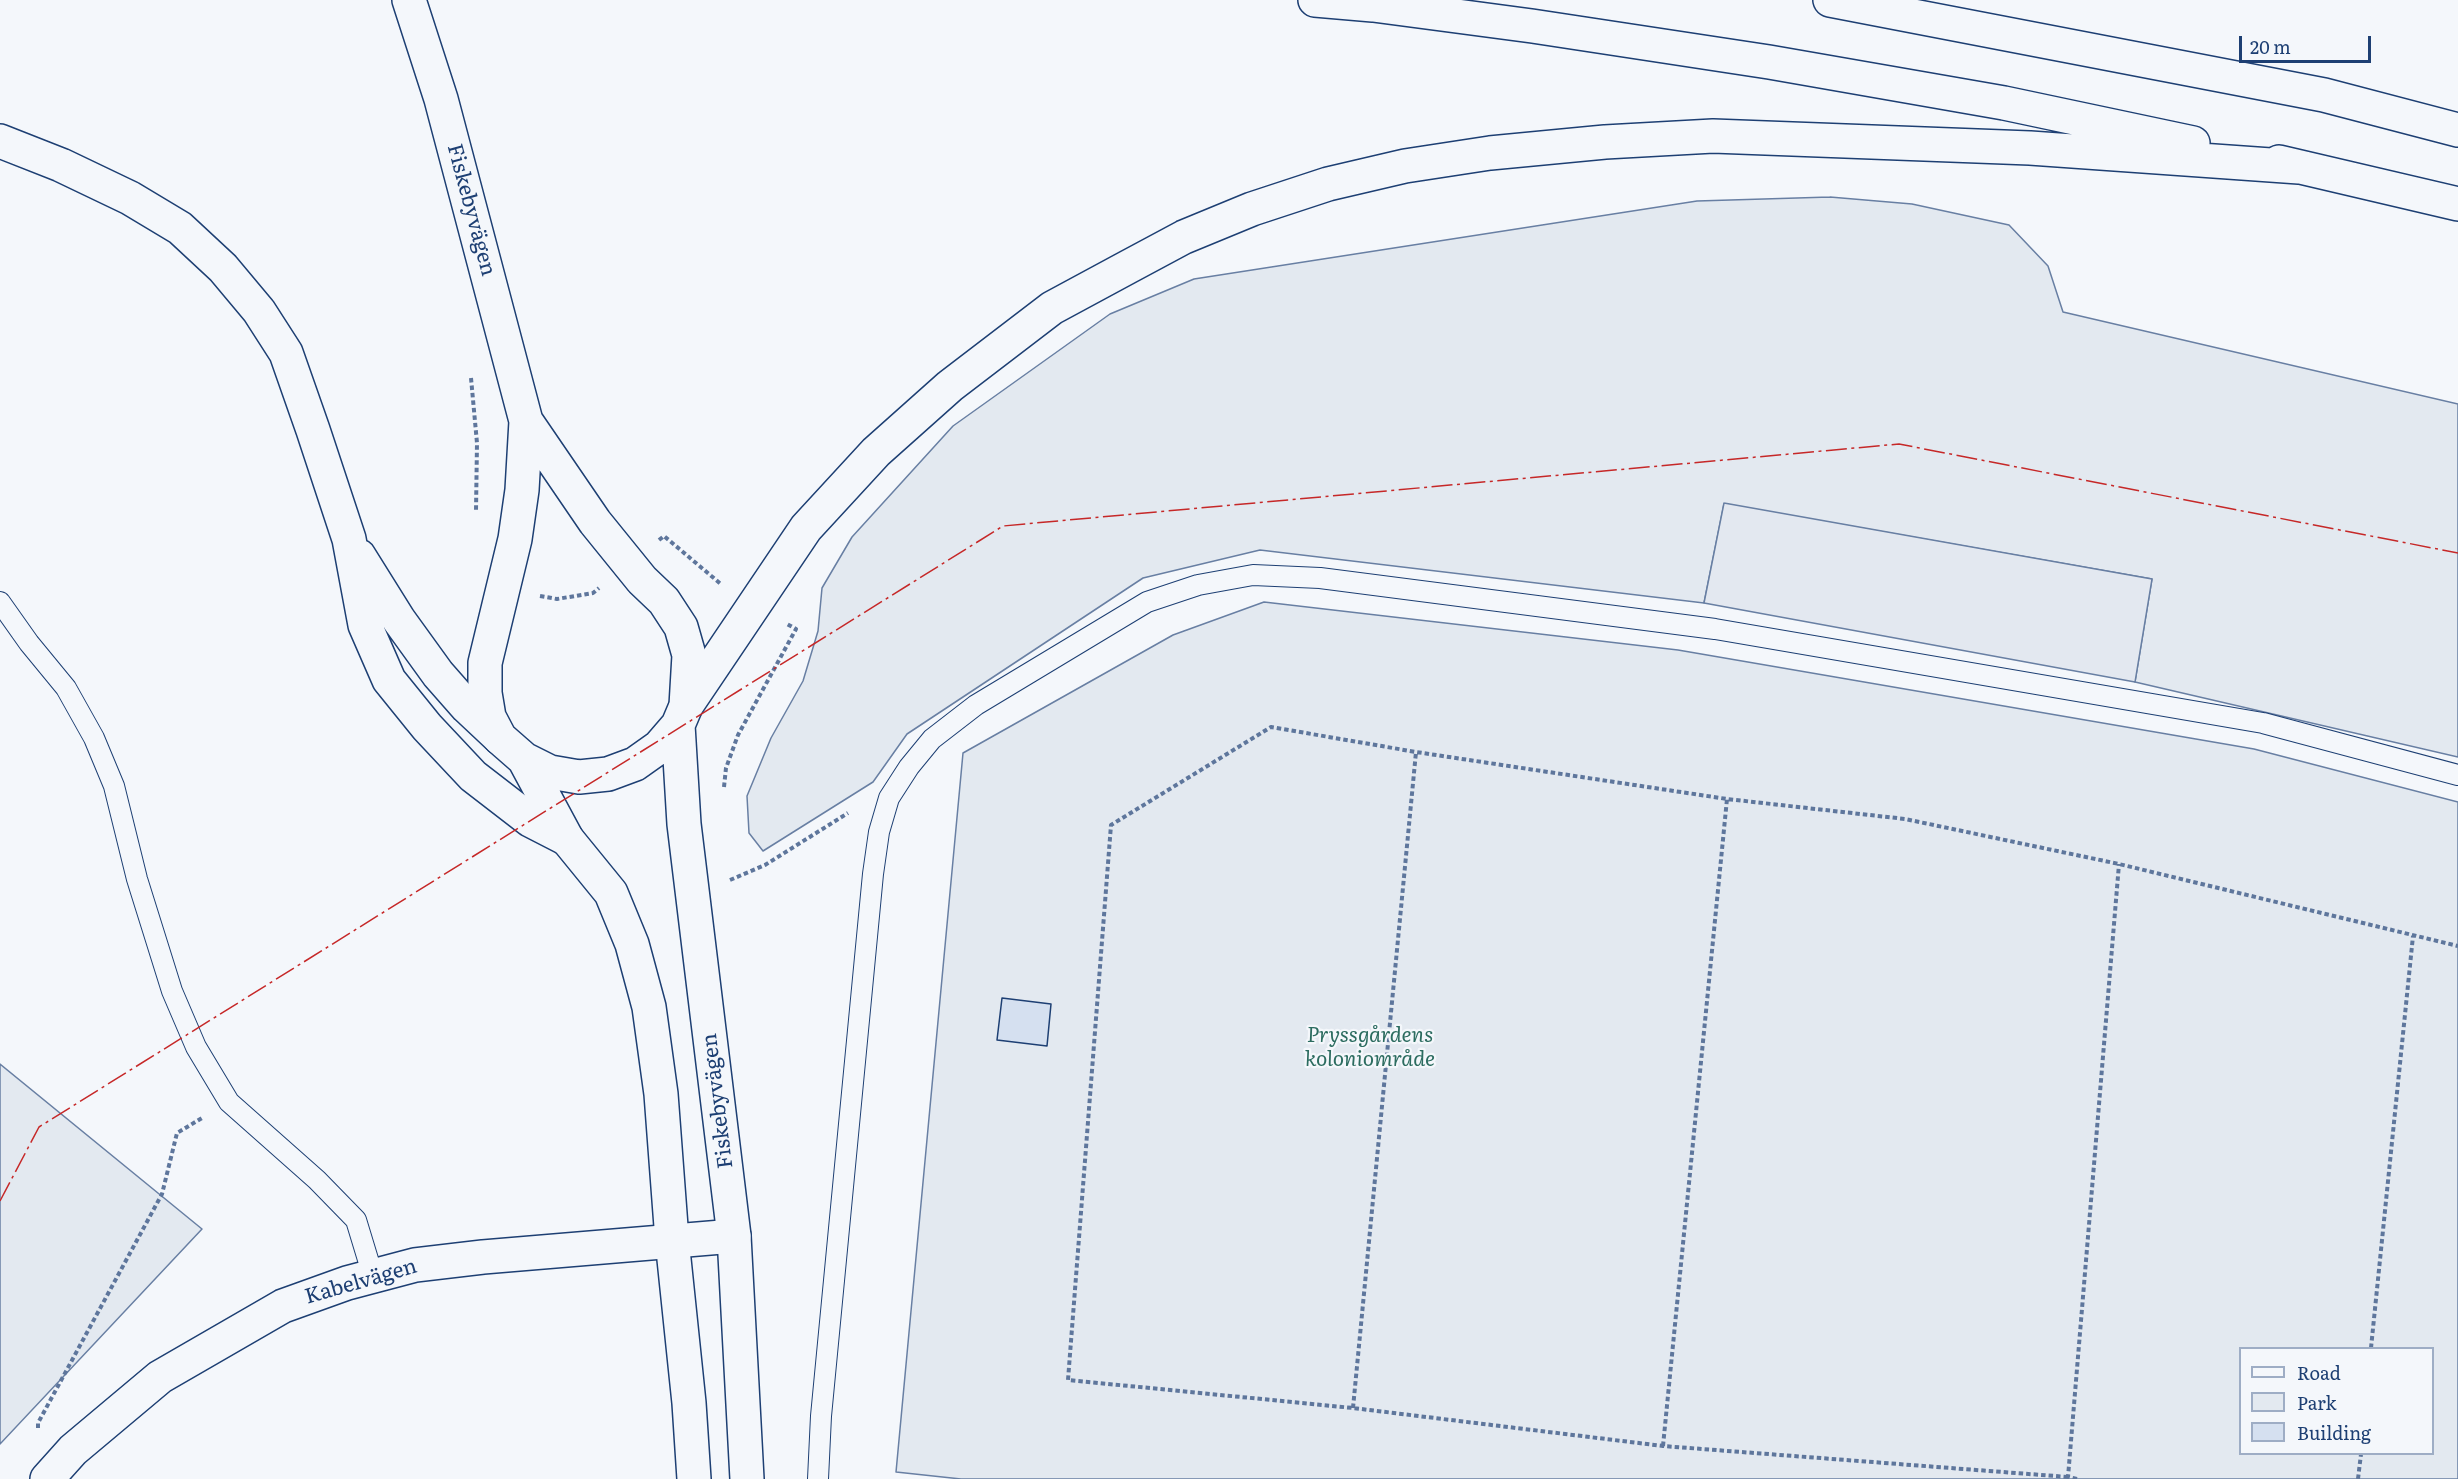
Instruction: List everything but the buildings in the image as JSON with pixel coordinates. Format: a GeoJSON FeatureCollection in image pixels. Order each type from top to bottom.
{"type":"FeatureCollection","features":[{"type":"Feature","properties":{"kind":"main road","name":"Fiskebyvägen"},"geometry":{"type":"LineString","coordinates":[[409,0],[441,99],[526,421],[522,490],[515,539],[485,663],[485,693],[489,717],[512,749],[567,840],[611,893],[632,944],[646,997],[661,1094],[694,1479]]}},
{"type":"Feature","properties":{"kind":"main road"},"geometry":{"type":"LineString","coordinates":[[1315,0],[1373,5],[1532,26],[1769,62],[2004,104],[2299,167],[2458,204]]}},
{"type":"Feature","properties":{"kind":"main road"},"geometry":{"type":"LineString","coordinates":[[1830,0],[2324,95],[2458,130]]}},
{"type":"Feature","properties":{"kind":"main road"},"geometry":{"type":"LineString","coordinates":[[349,539],[399,620],[438,674],[467,707],[512,749],[550,772],[579,777],[608,774],[635,764],[659,747],[806,528],[876,452],[950,386],[1052,308],[1184,237],[1252,209],[1317,187],[1405,166],[1490,153],[1605,142],[1713,136],[2030,148],[2299,167]]}},
{"type":"Feature","properties":{"kind":"main road"},"geometry":{"type":"LineString","coordinates":[[0,141],[61,165],[130,198],[180,228],[223,268],[259,311],[286,353],[349,539],[365,625],[389,680],[427,727],[473,776],[530,820],[567,840]]}},
{"type":"Feature","properties":{"kind":"main road","name":"Fiskebyvägen"},"geometry":{"type":"LineString","coordinates":[[526,421],[595,522],[629,564],[664,601],[681,627],[689,656],[689,685],[682,715],[684,824],[734,1236],[747,1479]]}},
{"type":"Feature","properties":{"kind":"main road","name":"Kabelvägen"},"geometry":{"type":"LineString","coordinates":[[47,1479],[73,1450],[160,1377],[283,1306],[347,1283],[415,1265],[472,1258],[734,1236]]}},
{"type":"Feature","properties":{"kind":"lane"},"geometry":{"type":"LineString","coordinates":[[818,1479],[821,1416],[873,874],[879,832],[889,798],[909,767],[932,739],[976,705],[1147,602],[1198,585],[1253,575],[1320,578],[1715,629],[2263,723],[2458,775]]}},
{"type":"Feature","properties":{"kind":"lane"},"geometry":{"type":"LineString","coordinates":[[0,602],[29,643],[66,688],[94,738],[114,786],[137,879],[172,991],[196,1047],[228,1102],[325,1187],[356,1220],[373,1276]]}},
{"type":"Feature","properties":{"kind":"path"},"geometry":{"type":"LineString","coordinates":[[470,376],[477,443],[475,516]]}},
{"type":"Feature","properties":{"kind":"path"},"geometry":{"type":"LineString","coordinates":[[504,588],[557,599],[593,593],[664,536],[718,582]]}},
{"type":"Feature","properties":{"kind":"path"},"geometry":{"type":"LineString","coordinates":[[724,792],[726,768],[738,735],[796,629]]}},
{"type":"Feature","properties":{"kind":"path"},"geometry":{"type":"LineString","coordinates":[[2077,1479],[1664,1446],[1353,1408],[1068,1380],[1111,825],[1271,727],[1416,752],[1727,799],[1905,819],[2119,864],[2458,946]]}},
{"type":"Feature","properties":{"kind":"path"},"geometry":{"type":"LineString","coordinates":[[1353,1408],[1416,752]]}},
{"type":"Feature","properties":{"kind":"path"},"geometry":{"type":"LineString","coordinates":[[728,870],[729,880],[765,865],[861,804],[889,798]]}},
{"type":"Feature","properties":{"kind":"path"},"geometry":{"type":"LineString","coordinates":[[1664,1446],[1727,799]]}},
{"type":"Feature","properties":{"kind":"path"},"geometry":{"type":"LineString","coordinates":[[2068,1477],[2119,864]]}},
{"type":"Feature","properties":{"kind":"path"},"geometry":{"type":"LineString","coordinates":[[2372,1347],[2413,936]]}},
{"type":"Feature","properties":{"kind":"path"},"geometry":{"type":"LineString","coordinates":[[38,1434],[38,1423],[162,1194],[177,1133],[228,1102]]}},
{"type":"Feature","properties":{"kind":"path"},"geometry":{"type":"LineString","coordinates":[[2358,1479],[2361,1455]]}},
{"type":"Feature","properties":{"kind":"green space"},"geometry":{"type":"Polygon","coordinates":[[[1830,197],[1912,204],[2009,225],[2048,266],[2063,312],[2458,404],[2458,757],[2135,682],[2152,579],[1724,504],[1704,603],[1260,550],[1143,578],[907,734],[873,782],[763,851],[749,833],[747,796],[771,738],[803,681],[818,631],[822,588],[852,537],[953,426],[1110,314],[1194,279],[1697,201],[1830,197]]]}},
{"type":"Feature","properties":{"kind":"green space","name":"Pryssgårdens koloniområde"},"geometry":{"type":"Polygon","coordinates":[[[1264,602],[1678,650],[2254,749],[2458,802],[2458,1479],[961,1479],[896,1472],[963,753],[1173,635],[1264,602]]]}},
{"type":"Feature","properties":{"kind":"green space"},"geometry":{"type":"Polygon","coordinates":[[[0,1064],[202,1229],[0,1444],[0,1064]]]}},
{"type":"Feature","properties":{"kind":"shaded area"},"geometry":{"type":"Polygon","coordinates":[[[1724,503],[2152,579],[2135,682],[1704,603],[1724,503]]]}},
{"type":"Feature","properties":{"kind":"power"},"geometry":{"type":"LineString","coordinates":[[0,1201],[39,1127],[1003,526],[1899,444],[2458,553]]}}]}
